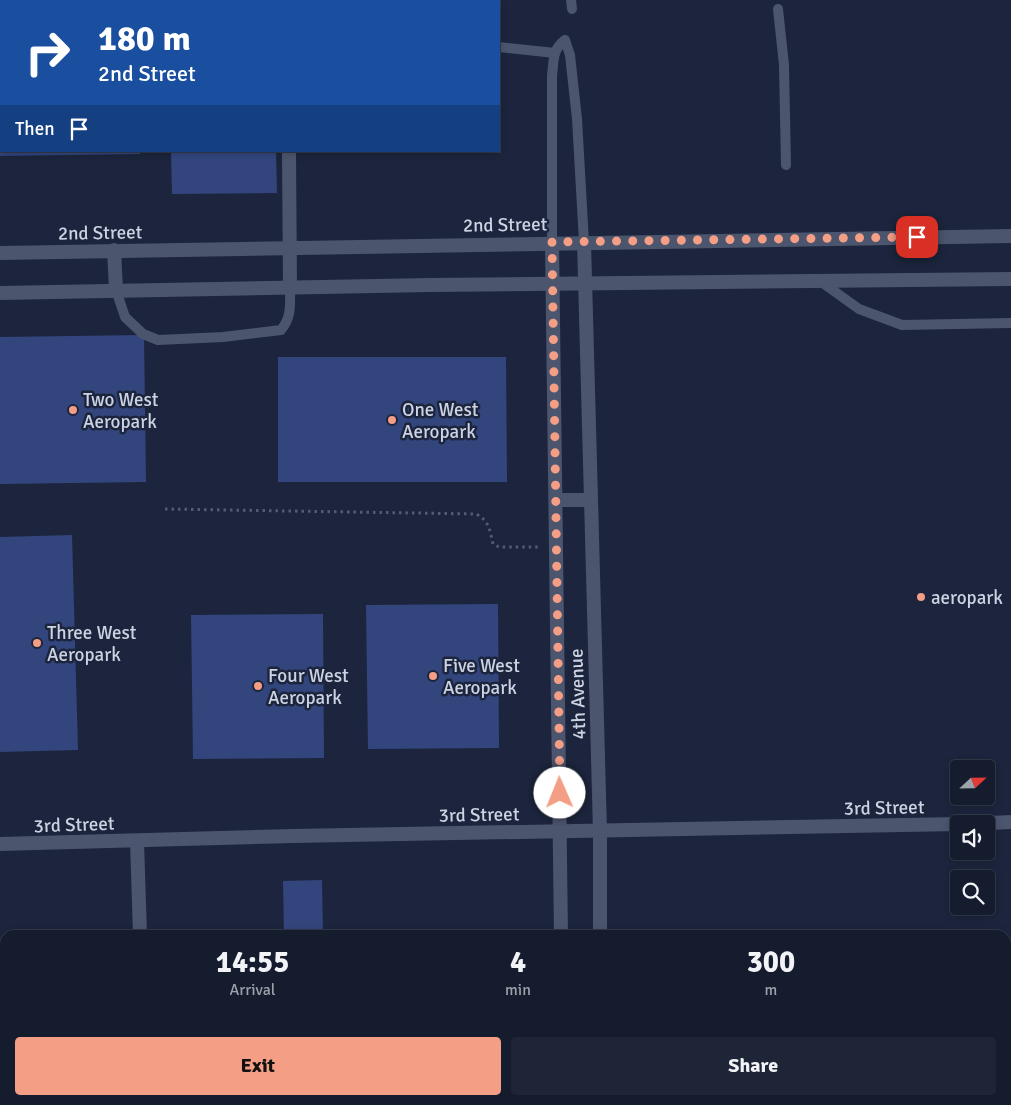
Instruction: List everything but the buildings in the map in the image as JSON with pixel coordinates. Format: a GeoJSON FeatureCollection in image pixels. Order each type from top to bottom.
{"type":"FeatureCollection","features":[{"type":"Feature","properties":{"kind":"street"},"geometry":{"type":"LineString","coordinates":[[289,152],[290,287]]}},
{"type":"Feature","properties":{"kind":"street","name":"2nd Street"},"geometry":{"type":"LineString","coordinates":[[0,252],[1011,236]]}},
{"type":"Feature","properties":{"kind":"street","name":"4th Avenue"},"geometry":{"type":"LineString","coordinates":[[552,242],[561,930]]}},
{"type":"Feature","properties":{"kind":"street","name":"4th Avenue"},"geometry":{"type":"LineString","coordinates":[[584,242],[600,831],[600,930]]}},
{"type":"Feature","properties":{"kind":"street"},"geometry":{"type":"LineString","coordinates":[[114,250],[116,290]]}},
{"type":"Feature","properties":{"kind":"street"},"geometry":{"type":"LineString","coordinates":[[0,293],[553,283],[1011,279]]}},
{"type":"Feature","properties":{"kind":"street"},"geometry":{"type":"LineString","coordinates":[[556,500],[591,500]]}},
{"type":"Feature","properties":{"kind":"street"},"geometry":{"type":"LineString","coordinates":[[995,823],[1011,822]]}},
{"type":"Feature","properties":{"kind":"street","name":"3rd Street"},"geometry":{"type":"LineString","coordinates":[[0,844],[950,824]]}},
{"type":"Feature","properties":{"kind":"street"},"geometry":{"type":"LineString","coordinates":[[137,841],[140,930]]}},
{"type":"Feature","properties":{"kind":"lane"},"geometry":{"type":"LineString","coordinates":[[778,9],[784,65],[786,165]]}},
{"type":"Feature","properties":{"kind":"lane"},"geometry":{"type":"LineString","coordinates":[[552,242],[552,76],[554,53],[565,40],[570,55],[577,119],[584,242]]}},
{"type":"Feature","properties":{"kind":"lane"},"geometry":{"type":"LineString","coordinates":[[500,47],[554,53]]}},
{"type":"Feature","properties":{"kind":"lane"},"geometry":{"type":"LineString","coordinates":[[552,76],[571,71]]}},
{"type":"Feature","properties":{"kind":"lane"},"geometry":{"type":"LineString","coordinates":[[820,280],[859,309],[902,325],[1011,323]]}},
{"type":"Feature","properties":{"kind":"lane"},"geometry":{"type":"LineString","coordinates":[[116,290],[125,317],[143,334],[158,340],[224,337],[281,330],[288,323],[290,287]]}},
{"type":"Feature","properties":{"kind":"path"},"geometry":{"type":"LineString","coordinates":[[164,508],[476,514],[484,517],[489,526],[494,544],[499,547],[557,548]]}},
{"type":"Feature","properties":{"kind":"place","name":"Two West Aeropark"},"geometry":{"type":"Point","coordinates":[73,410]}},
{"type":"Feature","properties":{"kind":"place","name":"One West Aeropark"},"geometry":{"type":"Point","coordinates":[392,420]}},
{"type":"Feature","properties":{"kind":"place","name":"aeropark"},"geometry":{"type":"Point","coordinates":[921,597]}},
{"type":"Feature","properties":{"kind":"place","name":"Three West Aeropark"},"geometry":{"type":"Point","coordinates":[37,643]}},
{"type":"Feature","properties":{"kind":"place","name":"Five West Aeropark"},"geometry":{"type":"Point","coordinates":[433,676]}},
{"type":"Feature","properties":{"kind":"place","name":"Four West Aeropark"},"geometry":{"type":"Point","coordinates":[258,686]}},
{"type":"Feature","properties":{"kind":"route"},"geometry":{"type":"LineString","coordinates":[[560,793],[552,242],[917,237]]}}]}
